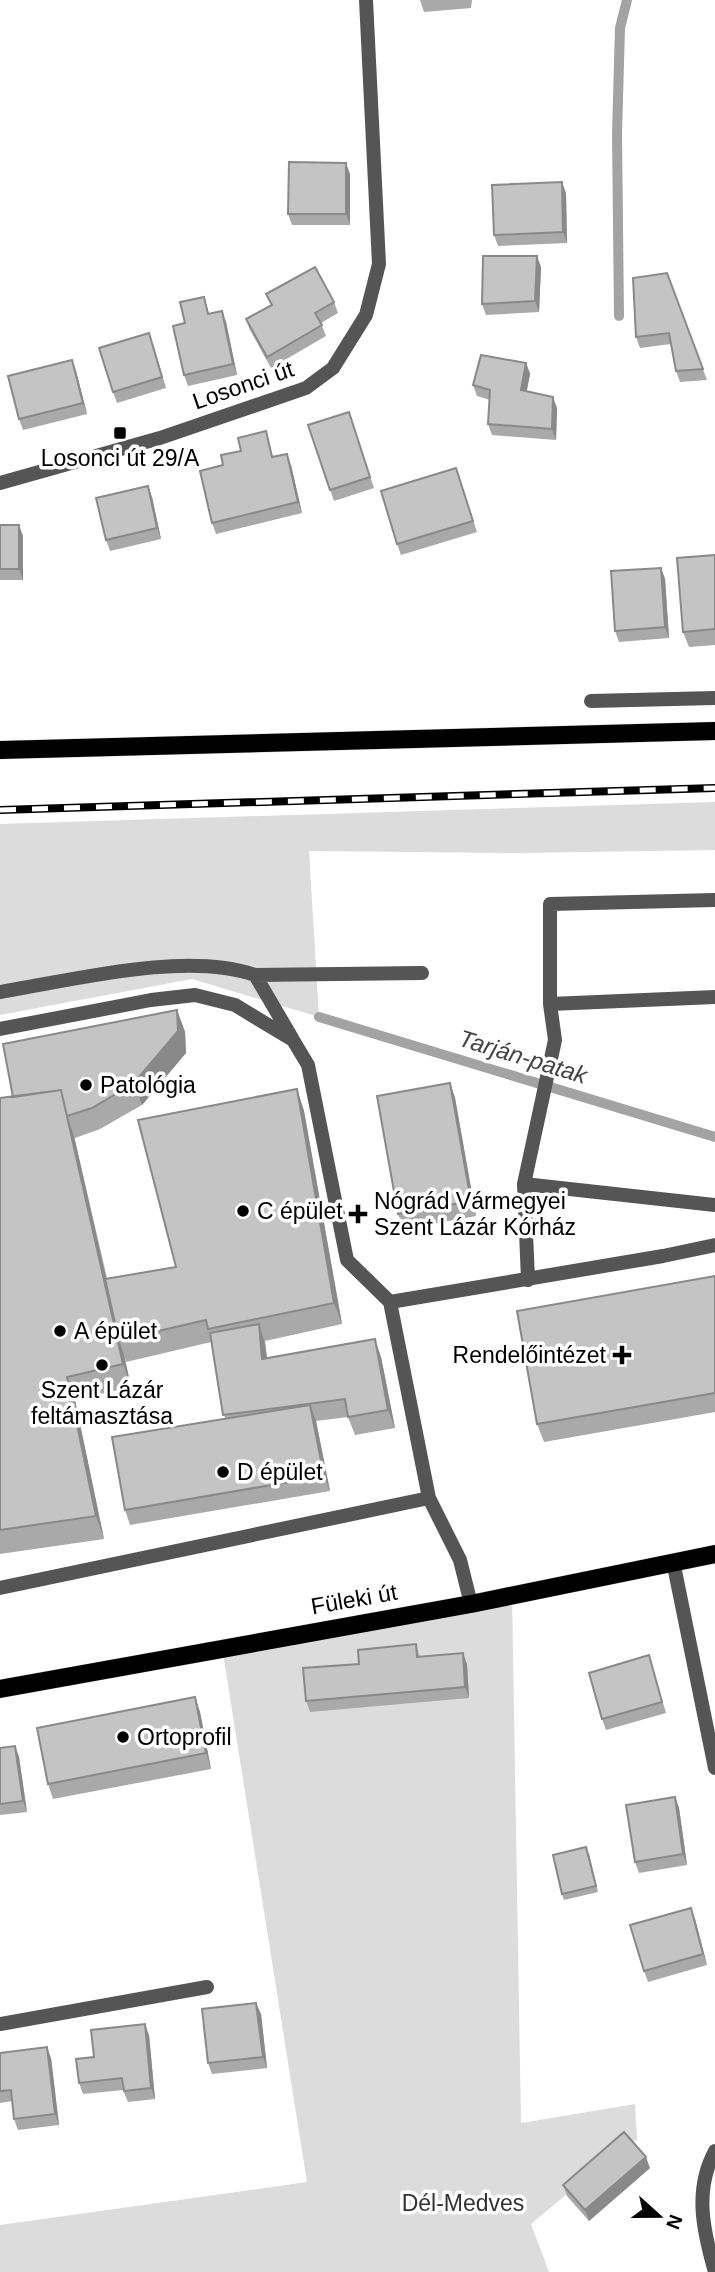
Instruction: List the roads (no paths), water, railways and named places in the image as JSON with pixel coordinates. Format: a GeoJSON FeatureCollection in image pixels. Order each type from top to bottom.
{"type":"FeatureCollection","features":[{"type":"Feature","properties":{"kind":"main road"},"geometry":{"type":"LineString","coordinates":[[0,750],[715,731]]}},
{"type":"Feature","properties":{"kind":"main road","name":"Füleki út"},"geometry":{"type":"LineString","coordinates":[[0,1689],[471,1604],[715,1553]]}},
{"type":"Feature","properties":{"kind":"street","name":"Losonci út"},"geometry":{"type":"LineString","coordinates":[[0,483],[160,438],[306,388],[333,368],[366,315],[379,264],[366,0]]}},
{"type":"Feature","properties":{"kind":"street"},"geometry":{"type":"LineString","coordinates":[[591,701],[715,698]]}},
{"type":"Feature","properties":{"kind":"street"},"geometry":{"type":"LineString","coordinates":[[527,1280],[524,1184],[555,1040],[550,1004],[550,904],[715,900]]}},
{"type":"Feature","properties":{"kind":"street"},"geometry":{"type":"LineString","coordinates":[[0,992],[165,966],[233,967],[255,975],[422,973]]}},
{"type":"Feature","properties":{"kind":"street"},"geometry":{"type":"LineString","coordinates":[[255,975],[308,1065],[347,1260],[390,1302],[429,1498],[460,1560],[471,1604]]}},
{"type":"Feature","properties":{"kind":"street"},"geometry":{"type":"LineString","coordinates":[[0,1029],[151,1000],[195,995],[235,1005],[293,1040]]}},
{"type":"Feature","properties":{"kind":"street"},"geometry":{"type":"LineString","coordinates":[[550,1004],[715,998]]}},
{"type":"Feature","properties":{"kind":"street"},"geometry":{"type":"LineString","coordinates":[[524,1184],[715,1205]]}},
{"type":"Feature","properties":{"kind":"street"},"geometry":{"type":"LineString","coordinates":[[390,1302],[715,1245]]}},
{"type":"Feature","properties":{"kind":"street"},"geometry":{"type":"LineString","coordinates":[[0,1588],[429,1498]]}},
{"type":"Feature","properties":{"kind":"street"},"geometry":{"type":"LineString","coordinates":[[673,1561],[715,1768]]}},
{"type":"Feature","properties":{"kind":"street"},"geometry":{"type":"LineString","coordinates":[[0,2024],[207,1987]]}},
{"type":"Feature","properties":{"kind":"street"},"geometry":{"type":"LineString","coordinates":[[715,2151],[706,2166],[700,2198],[715,2272]]}},
{"type":"Feature","properties":{"kind":"waterway"},"geometry":{"type":"LineString","coordinates":[[619,316],[617,134],[620,28],[627,0]]}},
{"type":"Feature","properties":{"kind":"waterway","name":"Tarján-patak"},"geometry":{"type":"LineString","coordinates":[[319,1017],[715,1137]]}},
{"type":"Feature","properties":{"kind":"railway"},"geometry":{"type":"LineString","coordinates":[[0,810],[715,788]]}},
{"type":"Feature","properties":{"kind":"place","name":"Losonci út 29/A"},"geometry":{"type":"Point","coordinates":[120,433]}},
{"type":"Feature","properties":{"kind":"place","name":"Patológia"},"geometry":{"type":"Point","coordinates":[86,1085]}},
{"type":"Feature","properties":{"kind":"place","name":"C épület"},"geometry":{"type":"Point","coordinates":[243,1211]}},
{"type":"Feature","properties":{"kind":"place","name":"Nógrád Vármegyei Szent Lázár Kórház"},"geometry":{"type":"Point","coordinates":[358,1214]}},
{"type":"Feature","properties":{"kind":"place","name":"A épület"},"geometry":{"type":"Point","coordinates":[60,1331]}},
{"type":"Feature","properties":{"kind":"place","name":"Rendelőintézet"},"geometry":{"type":"Point","coordinates":[622,1355]}},
{"type":"Feature","properties":{"kind":"place","name":"Szent Lázár feltámasztása"},"geometry":{"type":"Point","coordinates":[102,1365]}},
{"type":"Feature","properties":{"kind":"place","name":"D épület"},"geometry":{"type":"Point","coordinates":[223,1472]}},
{"type":"Feature","properties":{"kind":"place","name":"Ortoprofil"},"geometry":{"type":"Point","coordinates":[123,1737]}},
{"type":"Feature","properties":{"kind":"park label","name":"Dél-Medves"},"geometry":{"type":"Point","coordinates":[463,2203]}}]}
